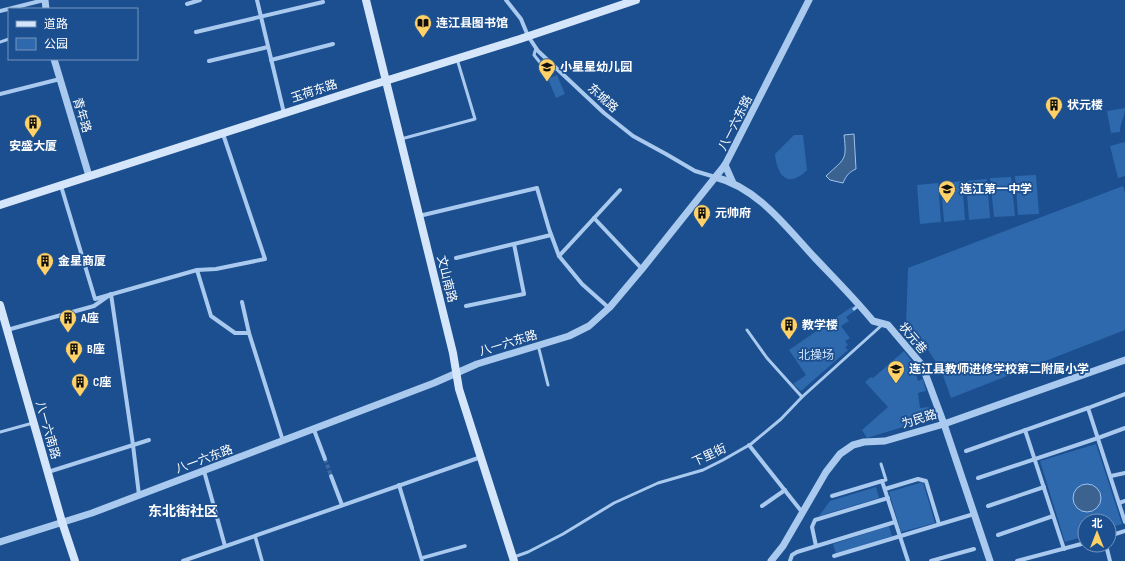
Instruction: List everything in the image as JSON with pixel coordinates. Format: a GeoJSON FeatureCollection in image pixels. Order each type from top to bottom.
{"type":"FeatureCollection","features":[{"type":"Feature","properties":{"kind":"main road","name":"文山南路"},"geometry":{"type":"LineString","coordinates":[[366,0],[453,352],[459,389],[513,559]]}},
{"type":"Feature","properties":{"kind":"main road","name":"玉荷东路"},"geometry":{"type":"LineString","coordinates":[[0,205],[636,0]]}},
{"type":"Feature","properties":{"kind":"main road","name":"八一六南路"},"geometry":{"type":"LineString","coordinates":[[0,305],[62,522],[75,561]]}},
{"type":"Feature","properties":{"kind":"street"},"geometry":{"type":"LineString","coordinates":[[12,8],[45,0]]}},
{"type":"Feature","properties":{"kind":"street"},"geometry":{"type":"LineString","coordinates":[[187,4],[200,0]]}},
{"type":"Feature","properties":{"kind":"street"},"geometry":{"type":"LineString","coordinates":[[257,0],[284,114]]}},
{"type":"Feature","properties":{"kind":"street","name":"东城路"},"geometry":{"type":"LineString","coordinates":[[506,0],[521,19],[528,36],[536,48],[594,104],[626,131],[695,171],[715,177]]}},
{"type":"Feature","properties":{"kind":"street","name":"八一六东路"},"geometry":{"type":"LineString","coordinates":[[0,542],[139,495],[314,430],[456,374],[477,364],[570,336],[589,326],[609,308],[642,269],[725,165],[810,0]]}},
{"type":"Feature","properties":{"kind":"street"},"geometry":{"type":"LineString","coordinates":[[196,32],[323,2]]}},
{"type":"Feature","properties":{"kind":"street"},"geometry":{"type":"LineString","coordinates":[[271,60],[333,44]]}},
{"type":"Feature","properties":{"kind":"street"},"geometry":{"type":"LineString","coordinates":[[209,61],[268,47]]}},
{"type":"Feature","properties":{"kind":"street","name":"青年路"},"geometry":{"type":"LineString","coordinates":[[54,60],[89,176]]}},
{"type":"Feature","properties":{"kind":"street"},"geometry":{"type":"LineString","coordinates":[[0,94],[60,79]]}},
{"type":"Feature","properties":{"kind":"street"},"geometry":{"type":"LineString","coordinates":[[60,186],[95,299],[197,270],[216,269],[265,259],[223,134]]}},
{"type":"Feature","properties":{"kind":"street"},"geometry":{"type":"LineString","coordinates":[[725,165],[733,183]]}},
{"type":"Feature","properties":{"kind":"street","name":"状元巷"},"geometry":{"type":"LineString","coordinates":[[715,177],[733,183],[748,191],[771,210],[856,307],[873,321],[877,323],[885,323],[891,328],[920,362],[927,386],[944,424],[990,561]]}},
{"type":"Feature","properties":{"kind":"street"},"geometry":{"type":"LineString","coordinates":[[419,216],[537,188],[559,256],[582,284],[609,308]]}},
{"type":"Feature","properties":{"kind":"street"},"geometry":{"type":"LineString","coordinates":[[559,256],[620,190]]}},
{"type":"Feature","properties":{"kind":"street"},"geometry":{"type":"LineString","coordinates":[[594,218],[642,269]]}},
{"type":"Feature","properties":{"kind":"street"},"geometry":{"type":"LineString","coordinates":[[456,258],[551,235]]}},
{"type":"Feature","properties":{"kind":"street"},"geometry":{"type":"LineString","coordinates":[[466,306],[524,294],[514,244]]}},
{"type":"Feature","properties":{"kind":"street"},"geometry":{"type":"LineString","coordinates":[[197,270],[211,316],[236,333],[249,333]]}},
{"type":"Feature","properties":{"kind":"street"},"geometry":{"type":"LineString","coordinates":[[7,330],[94,306],[111,294]]}},
{"type":"Feature","properties":{"kind":"street"},"geometry":{"type":"LineString","coordinates":[[111,294],[139,495]]}},
{"type":"Feature","properties":{"kind":"street"},"geometry":{"type":"LineString","coordinates":[[242,302],[249,333],[283,441]]}},
{"type":"Feature","properties":{"kind":"street","name":"为民路"},"geometry":{"type":"LineString","coordinates":[[771,561],[783,546],[830,466],[840,454],[853,445],[864,442],[885,441],[944,424],[1125,360]]}},
{"type":"Feature","properties":{"kind":"street"},"geometry":{"type":"LineString","coordinates":[[966,451],[1125,394]]}},
{"type":"Feature","properties":{"kind":"street"},"geometry":{"type":"LineString","coordinates":[[1088,408],[1125,522]]}},
{"type":"Feature","properties":{"kind":"street"},"geometry":{"type":"LineString","coordinates":[[978,478],[1125,428]]}},
{"type":"Feature","properties":{"kind":"street"},"geometry":{"type":"LineString","coordinates":[[314,430],[325,459]]}},
{"type":"Feature","properties":{"kind":"street"},"geometry":{"type":"LineString","coordinates":[[1025,430],[1064,548]]}},
{"type":"Feature","properties":{"kind":"street"},"geometry":{"type":"LineString","coordinates":[[48,472],[149,440]]}},
{"type":"Feature","properties":{"kind":"street"},"geometry":{"type":"LineString","coordinates":[[749,445],[802,512]]}},
{"type":"Feature","properties":{"kind":"street"},"geometry":{"type":"LineString","coordinates":[[183,561],[190,560],[225,546],[481,457]]}},
{"type":"Feature","properties":{"kind":"street"},"geometry":{"type":"LineString","coordinates":[[204,471],[225,546]]}},
{"type":"Feature","properties":{"kind":"street"},"geometry":{"type":"LineString","coordinates":[[1110,476],[1125,473]]}},
{"type":"Feature","properties":{"kind":"street"},"geometry":{"type":"LineString","coordinates":[[331,476],[342,505]]}},
{"type":"Feature","properties":{"kind":"street"},"geometry":{"type":"LineString","coordinates":[[885,489],[918,479],[926,480],[939,524]]}},
{"type":"Feature","properties":{"kind":"street"},"geometry":{"type":"LineString","coordinates":[[832,496],[882,481],[908,561]]}},
{"type":"Feature","properties":{"kind":"street"},"geometry":{"type":"LineString","coordinates":[[399,485],[422,560],[465,546]]}},
{"type":"Feature","properties":{"kind":"street"},"geometry":{"type":"LineString","coordinates":[[988,506],[1044,487]]}},
{"type":"Feature","properties":{"kind":"street"},"geometry":{"type":"LineString","coordinates":[[762,506],[785,490]]}},
{"type":"Feature","properties":{"kind":"street"},"geometry":{"type":"LineString","coordinates":[[816,546],[812,527],[815,520],[888,498]]}},
{"type":"Feature","properties":{"kind":"street"},"geometry":{"type":"LineString","coordinates":[[1119,503],[1125,501]]}},
{"type":"Feature","properties":{"kind":"street"},"geometry":{"type":"LineString","coordinates":[[834,556],[974,514]]}},
{"type":"Feature","properties":{"kind":"street"},"geometry":{"type":"LineString","coordinates":[[998,535],[1053,516]]}},
{"type":"Feature","properties":{"kind":"street"},"geometry":{"type":"LineString","coordinates":[[790,561],[792,555],[797,552],[895,522]]}},
{"type":"Feature","properties":{"kind":"street"},"geometry":{"type":"LineString","coordinates":[[255,536],[262,561]]}},
{"type":"Feature","properties":{"kind":"street"},"geometry":{"type":"LineString","coordinates":[[1017,561],[1077,545]]}},
{"type":"Feature","properties":{"kind":"street"},"geometry":{"type":"LineString","coordinates":[[931,561],[974,549]]}},
{"type":"Feature","properties":{"kind":"lane"},"geometry":{"type":"LineString","coordinates":[[536,48],[534,55],[550,75]]}},
{"type":"Feature","properties":{"kind":"lane"},"geometry":{"type":"LineString","coordinates":[[400,140],[475,120],[457,58]]}},
{"type":"Feature","properties":{"kind":"lane","name":"下里街"},"geometry":{"type":"LineString","coordinates":[[513,559],[563,534],[614,503],[658,483],[703,470],[724,460],[749,445],[781,419],[802,397],[885,323]]}},
{"type":"Feature","properties":{"kind":"lane"},"geometry":{"type":"LineString","coordinates":[[747,330],[767,358],[802,397]]}},
{"type":"Feature","properties":{"kind":"lane"},"geometry":{"type":"LineString","coordinates":[[538,345],[548,385]]}},
{"type":"Feature","properties":{"kind":"lane"},"geometry":{"type":"LineString","coordinates":[[0,432],[34,423]]}},
{"type":"Feature","properties":{"kind":"lane"},"geometry":{"type":"LineString","coordinates":[[881,464],[886,480],[882,481]]}},
{"type":"Feature","properties":{"kind":"green space"},"geometry":{"type":"Polygon","coordinates":[[[557,75],[565,94],[556,98],[548,79],[557,75]]]}},
{"type":"Feature","properties":{"kind":"green space"},"geometry":{"type":"Polygon","coordinates":[[[1125,108],[1120,132],[1111,133],[1107,111],[1125,108]]]}},
{"type":"Feature","properties":{"kind":"green space"},"geometry":{"type":"Polygon","coordinates":[[[794,135],[803,135],[807,170],[794,179],[789,179],[781,174],[776,162],[775,154],[794,135]]]}},
{"type":"Feature","properties":{"kind":"green space"},"geometry":{"type":"Polygon","coordinates":[[[1125,142],[1125,176],[1118,178],[1110,146],[1125,142]]]}},
{"type":"Feature","properties":{"kind":"green space"},"geometry":{"type":"Polygon","coordinates":[[[1036,175],[1039,214],[1018,215],[1015,176],[1036,175]]]}},
{"type":"Feature","properties":{"kind":"green space"},"geometry":{"type":"Polygon","coordinates":[[[1011,177],[1015,216],[994,217],[990,178],[1011,177]]]}},
{"type":"Feature","properties":{"kind":"green space"},"geometry":{"type":"Polygon","coordinates":[[[987,179],[990,218],[969,220],[966,181],[987,179]]]}},
{"type":"Feature","properties":{"kind":"green space"},"geometry":{"type":"Polygon","coordinates":[[[962,181],[965,220],[944,222],[941,183],[962,181]]]}},
{"type":"Feature","properties":{"kind":"green space"},"geometry":{"type":"Polygon","coordinates":[[[938,183],[941,222],[920,224],[917,185],[938,183]]]}},
{"type":"Feature","properties":{"kind":"green space"},"geometry":{"type":"Polygon","coordinates":[[[1123,186],[1125,193],[1125,330],[951,398],[941,370],[928,350],[906,325],[908,268],[1123,186]]]}},
{"type":"Feature","properties":{"kind":"green space","name":"北操场"},"geometry":{"type":"Polygon","coordinates":[[[853,306],[856,310],[846,317],[849,321],[841,326],[850,338],[845,341],[848,345],[845,347],[848,350],[801,391],[793,384],[806,375],[789,350],[853,306]]]}},
{"type":"Feature","properties":{"kind":"green space","name":"连江县教师进修学校第二附属小学"},"geometry":{"type":"Polygon","coordinates":[[[904,351],[920,372],[916,374],[918,381],[923,379],[926,391],[918,393],[920,408],[929,407],[927,417],[919,422],[867,438],[862,430],[888,407],[865,382],[871,377],[873,378],[904,351]]]}},
{"type":"Feature","properties":{"kind":"green space"},"geometry":{"type":"Polygon","coordinates":[[[1096,444],[1122,524],[1117,526],[1117,513],[1077,513],[1077,538],[1065,542],[1040,461],[1096,444]]]}},
{"type":"Feature","properties":{"kind":"green space"},"geometry":{"type":"Polygon","coordinates":[[[923,482],[935,523],[901,532],[889,492],[923,482]]]}},
{"type":"Feature","properties":{"kind":"green space"},"geometry":{"type":"Polygon","coordinates":[[[876,487],[879,498],[819,516],[830,501],[876,487]]]}},
{"type":"Feature","properties":{"kind":"green space"},"geometry":{"type":"Polygon","coordinates":[[[889,526],[892,536],[836,554],[833,544],[889,526]]]}},
{"type":"Feature","properties":{"kind":"shaded area"},"geometry":{"type":"Polygon","coordinates":[[[854,134],[856,169],[848,174],[843,183],[830,180],[826,176],[841,162],[845,155],[844,135],[854,134]]]}},
{"type":"Feature","properties":{"kind":"shaded area"},"geometry":{"type":"Polygon","coordinates":[[[1087,484],[1093,485],[1097,488],[1100,492],[1100,504],[1097,508],[1093,511],[1087,512],[1081,511],[1077,508],[1074,504],[1073,498],[1074,492],[1077,488],[1081,485],[1087,484]]]}},
{"type":"Feature","properties":{"kind":"tunnel"},"geometry":{"type":"LineString","coordinates":[[325,459],[331,476]]}},
{"type":"Feature","properties":{"kind":"place","name":"连江县图书馆"},"geometry":{"type":"Point","coordinates":[423,38]}},
{"type":"Feature","properties":{"kind":"place","name":"小星星幼儿园"},"geometry":{"type":"Point","coordinates":[547,82]}},
{"type":"Feature","properties":{"kind":"place","name":"状元楼"},"geometry":{"type":"Point","coordinates":[1054,120]}},
{"type":"Feature","properties":{"kind":"place","name":"安盛大厦"},"geometry":{"type":"Point","coordinates":[33,138]}},
{"type":"Feature","properties":{"kind":"place","name":"连江第一中学"},"geometry":{"type":"Point","coordinates":[947,204]}},
{"type":"Feature","properties":{"kind":"place","name":"元帅府"},"geometry":{"type":"Point","coordinates":[702,228]}},
{"type":"Feature","properties":{"kind":"place","name":"金星商厦"},"geometry":{"type":"Point","coordinates":[45,276]}},
{"type":"Feature","properties":{"kind":"place","name":"A座"},"geometry":{"type":"Point","coordinates":[68,333]}},
{"type":"Feature","properties":{"kind":"place","name":"教学楼"},"geometry":{"type":"Point","coordinates":[789,340]}},
{"type":"Feature","properties":{"kind":"place","name":"B座"},"geometry":{"type":"Point","coordinates":[74,364]}},
{"type":"Feature","properties":{"kind":"place","name":"连江县教师进修学校第二附属小学"},"geometry":{"type":"Point","coordinates":[896,384]}},
{"type":"Feature","properties":{"kind":"place","name":"C座"},"geometry":{"type":"Point","coordinates":[80,397]}},
{"type":"Feature","properties":{"kind":"district","name":"东北街社区"},"geometry":{"type":"Point","coordinates":[183,511]}}]}
